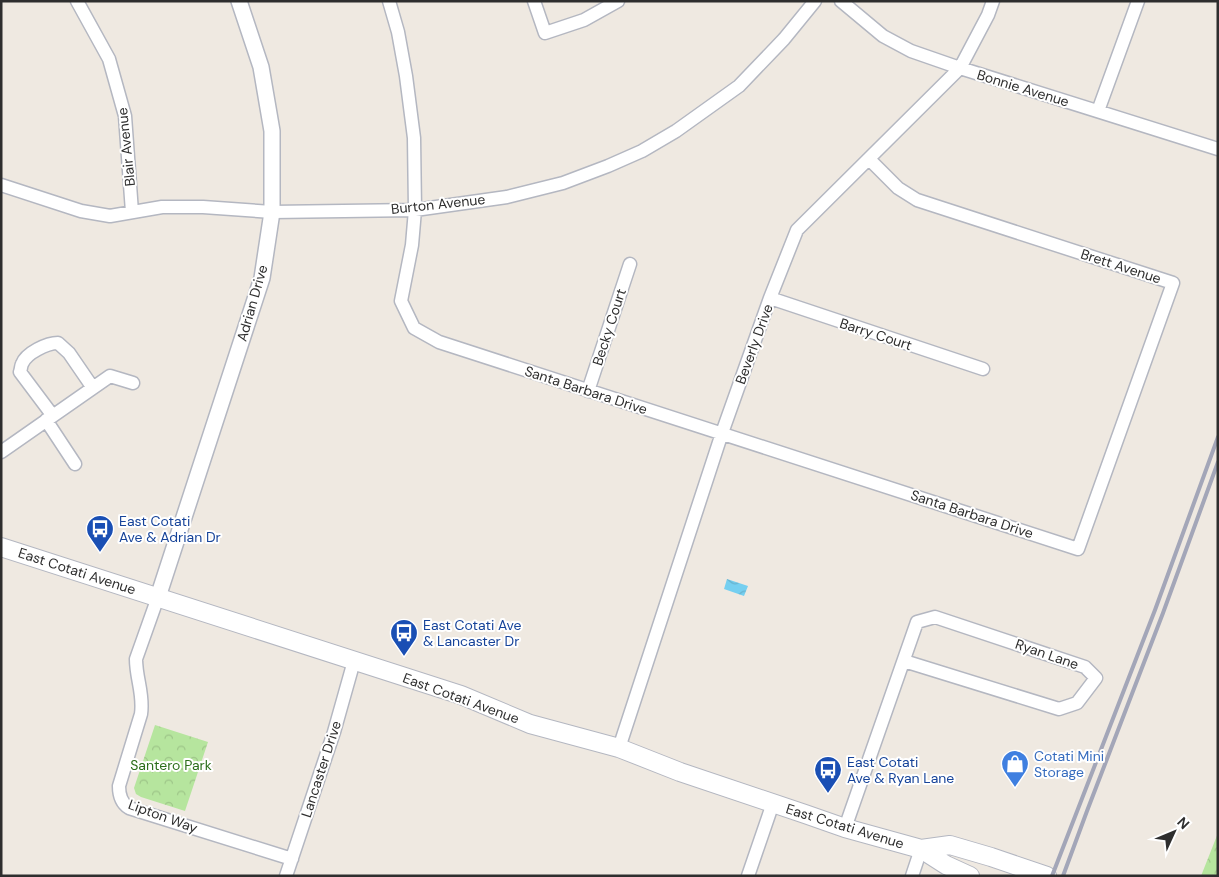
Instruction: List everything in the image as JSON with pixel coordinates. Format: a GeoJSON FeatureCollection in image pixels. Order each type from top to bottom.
{"type":"FeatureCollection","features":[{"type":"Feature","properties":{"kind":"main road","name":"East Cotati Avenue"},"geometry":{"type":"LineString","coordinates":[[1,547],[461,695],[530,724],[619,748],[680,772],[845,828],[921,849],[946,865],[970,876]]}},
{"type":"Feature","properties":{"kind":"main road","name":"East Cotati Avenue"},"geometry":{"type":"LineString","coordinates":[[921,849],[950,845],[1047,876]]}},
{"type":"Feature","properties":{"kind":"street","name":"Blair Avenue"},"geometry":{"type":"LineString","coordinates":[[77,1],[109,59],[126,116],[132,212]]}},
{"type":"Feature","properties":{"kind":"street","name":"Adrian Drive"},"geometry":{"type":"LineString","coordinates":[[158,598],[262,278],[272,212],[272,131],[261,67],[239,1]]}},
{"type":"Feature","properties":{"kind":"street","name":"Santa Barbara Drive"},"geometry":{"type":"LineString","coordinates":[[389,1],[398,32],[414,138],[415,210],[412,244],[401,301],[414,328],[439,342],[1078,549]]}},
{"type":"Feature","properties":{"kind":"street"},"geometry":{"type":"LineString","coordinates":[[534,1],[545,33],[584,20],[618,1]]}},
{"type":"Feature","properties":{"kind":"street","name":"Burton Avenue"},"geometry":{"type":"LineString","coordinates":[[1,185],[81,211],[110,216],[162,206],[272,212],[415,210],[506,197],[562,183],[608,166],[642,151],[676,131],[739,86],[784,39],[815,1]]}},
{"type":"Feature","properties":{"kind":"street","name":"Bonnie Avenue"},"geometry":{"type":"LineString","coordinates":[[841,1],[883,36],[911,51],[1218,149]]}},
{"type":"Feature","properties":{"kind":"street","name":"Beverly Drive"},"geometry":{"type":"LineString","coordinates":[[619,748],[722,433],[770,298],[797,230],[960,68],[988,15],[993,1]]}},
{"type":"Feature","properties":{"kind":"street"},"geometry":{"type":"LineString","coordinates":[[1098,111],[1138,1]]}},
{"type":"Feature","properties":{"kind":"street","name":"Brett Avenue"},"geometry":{"type":"LineString","coordinates":[[869,159],[898,188],[917,200],[1173,283],[1078,549]]}},
{"type":"Feature","properties":{"kind":"street","name":"Becky Court"},"geometry":{"type":"LineString","coordinates":[[588,391],[630,264]]}},
{"type":"Feature","properties":{"kind":"street","name":"Barry Court"},"geometry":{"type":"LineString","coordinates":[[770,298],[983,369]]}},
{"type":"Feature","properties":{"kind":"street"},"geometry":{"type":"LineString","coordinates":[[75,464],[50,418],[20,372],[22,362],[30,354],[50,343],[58,343],[68,352],[93,388]]}},
{"type":"Feature","properties":{"kind":"street"},"geometry":{"type":"LineString","coordinates":[[1,452],[110,376],[133,383]]}},
{"type":"Feature","properties":{"kind":"street","name":"Lipton Way"},"geometry":{"type":"LineString","coordinates":[[158,598],[136,659],[136,670],[142,702],[141,714],[119,786],[119,794],[124,805],[292,859]]}},
{"type":"Feature","properties":{"kind":"street","name":"Ryan Lane"},"geometry":{"type":"LineString","coordinates":[[845,828],[917,622],[935,617],[1085,667],[1096,678],[1077,703],[1059,709],[904,661]]}},
{"type":"Feature","properties":{"kind":"street","name":"Lancaster Drive"},"geometry":{"type":"LineString","coordinates":[[286,876],[334,732],[354,661]]}},
{"type":"Feature","properties":{"kind":"street"},"geometry":{"type":"LineString","coordinates":[[748,876],[773,804]]}},
{"type":"Feature","properties":{"kind":"street"},"geometry":{"type":"LineString","coordinates":[[912,876],[921,849]]}},
{"type":"Feature","properties":{"kind":"green space","name":"Santero Park"},"geometry":{"type":"Polygon","coordinates":[[[155,725],[208,742],[185,811],[136,794],[134,788],[155,725]]]}},
{"type":"Feature","properties":{"kind":"green space"},"geometry":{"type":"Polygon","coordinates":[[[1218,833],[1218,876],[1201,876],[1218,833]]]}},
{"type":"Feature","properties":{"kind":"water"},"geometry":{"type":"Polygon","coordinates":[[[727,579],[748,586],[744,596],[724,589],[727,579]]]}},
{"type":"Feature","properties":{"kind":"railway"},"geometry":{"type":"LineString","coordinates":[[1052,876],[1155,610],[1218,437]]}},
{"type":"Feature","properties":{"kind":"railway"},"geometry":{"type":"LineString","coordinates":[[1063,876],[1218,462]]}},
{"type":"Feature","properties":{"kind":"place","name":"East Cotati Ave & Adrian Dr"},"geometry":{"type":"Point","coordinates":[100,553]}},
{"type":"Feature","properties":{"kind":"place","name":"East Cotati Ave & Lancaster Dr"},"geometry":{"type":"Point","coordinates":[404,657]}},
{"type":"Feature","properties":{"kind":"place","name":"Cotati Mini Storage"},"geometry":{"type":"Point","coordinates":[1015,788]}},
{"type":"Feature","properties":{"kind":"place","name":"East Cotati Ave & Ryan Lane"},"geometry":{"type":"Point","coordinates":[828,794]}}]}
